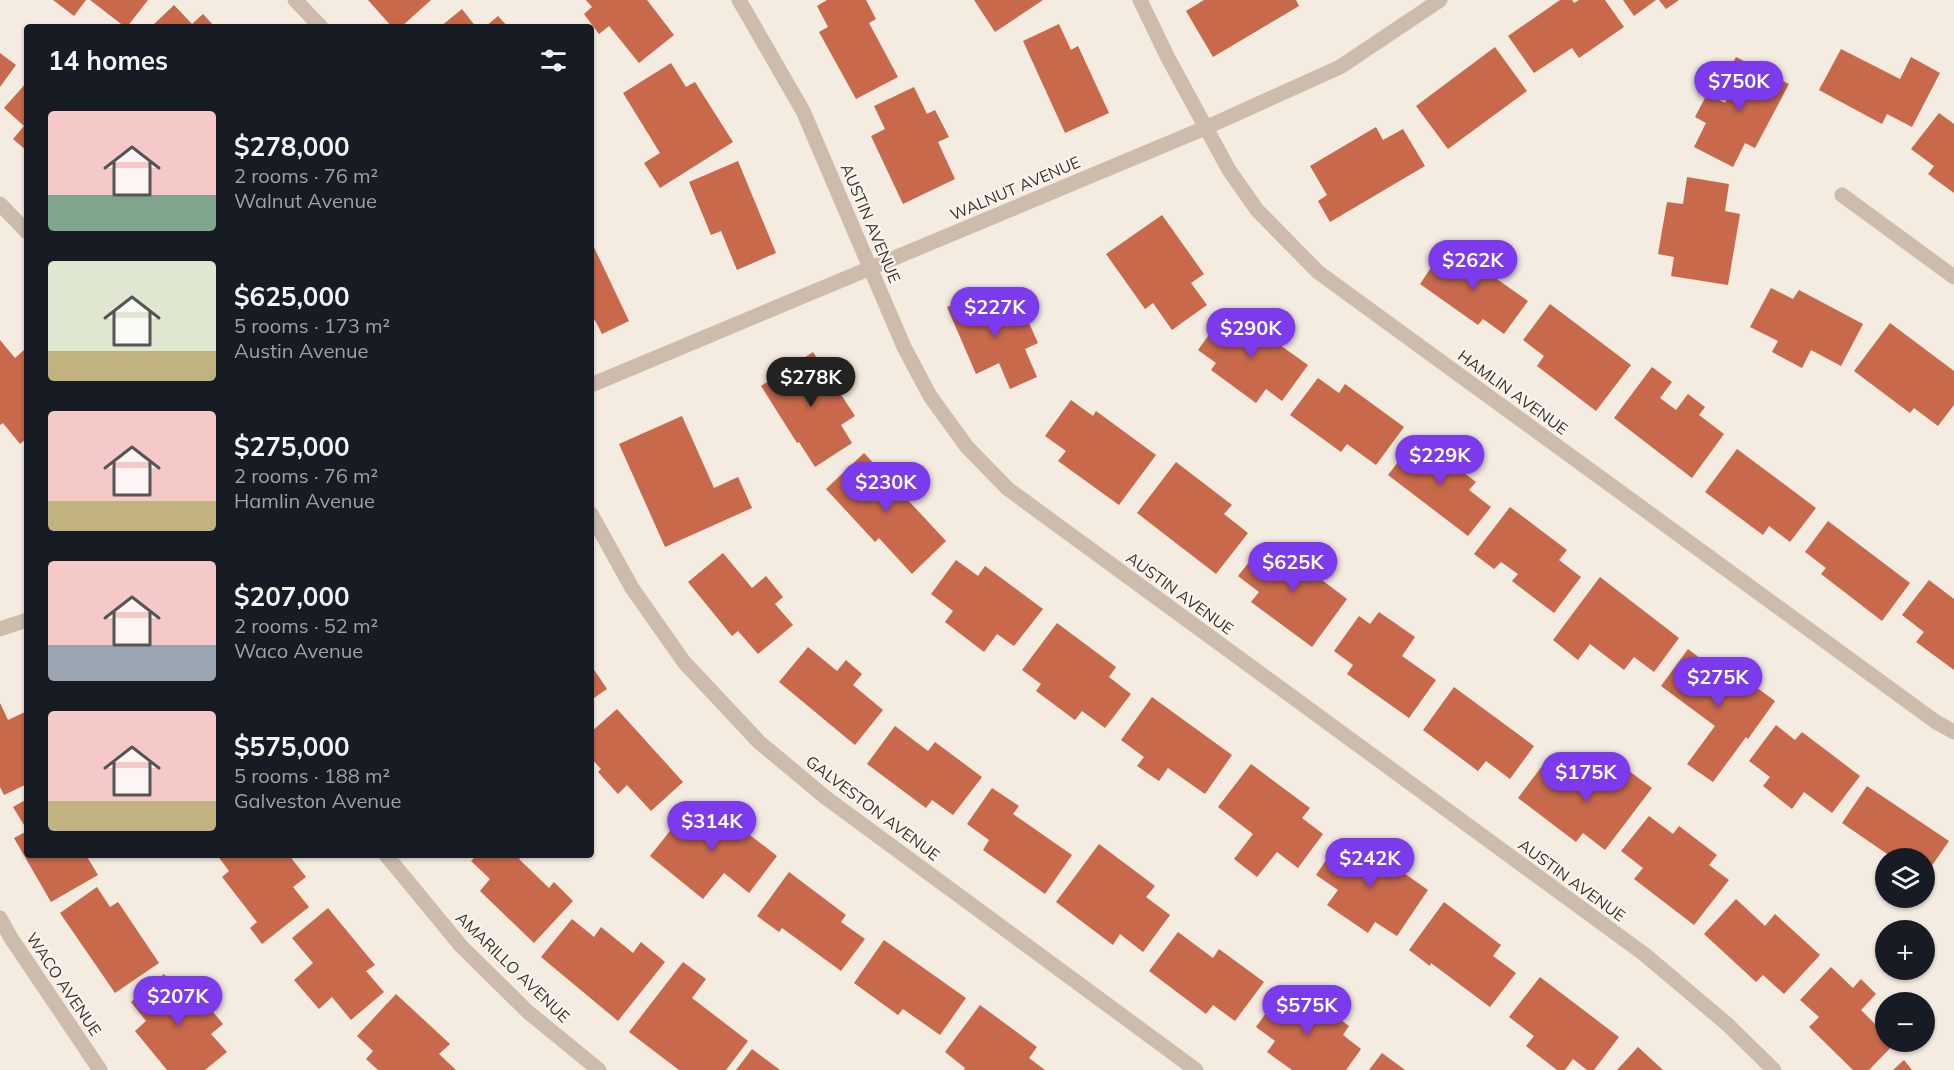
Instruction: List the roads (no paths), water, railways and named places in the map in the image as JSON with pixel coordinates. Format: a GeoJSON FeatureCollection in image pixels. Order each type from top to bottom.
{"type":"FeatureCollection","features":[{"type":"Feature","properties":{"kind":"street"},"geometry":{"type":"LineString","coordinates":[[295,0],[318,24]]}},
{"type":"Feature","properties":{"kind":"street","name":"AUSTIN AVENUE"},"geometry":{"type":"LineString","coordinates":[[740,0],[803,111],[904,347],[930,396],[967,447],[1008,489],[1644,954],[1727,1024],[1774,1070]]}},
{"type":"Feature","properties":{"kind":"street","name":"HAMLIN AVENUE"},"geometry":{"type":"LineString","coordinates":[[1140,0],[1168,58],[1229,170],[1257,210],[1318,272],[1936,722],[1954,732]]}},
{"type":"Feature","properties":{"kind":"street","name":"WALNUT AVENUE"},"geometry":{"type":"LineString","coordinates":[[594,384],[1206,128],[1340,67],[1440,0]]}},
{"type":"Feature","properties":{"kind":"street"},"geometry":{"type":"LineString","coordinates":[[1842,195],[1954,277]]}},
{"type":"Feature","properties":{"kind":"street"},"geometry":{"type":"LineString","coordinates":[[0,204],[24,229]]}},
{"type":"Feature","properties":{"kind":"street","name":"GALVESTON AVENUE"},"geometry":{"type":"LineString","coordinates":[[594,519],[632,588],[684,662],[759,742],[825,796],[1196,1070]]}},
{"type":"Feature","properties":{"kind":"street"},"geometry":{"type":"LineString","coordinates":[[0,629],[24,621]]}},
{"type":"Feature","properties":{"kind":"street","name":"AMARILLO AVENUE"},"geometry":{"type":"LineString","coordinates":[[389,858],[462,946],[528,1012],[599,1070]]}},
{"type":"Feature","properties":{"kind":"street","name":"WACO AVENUE"},"geometry":{"type":"LineString","coordinates":[[0,918],[11,938],[100,1070]]}}]}
